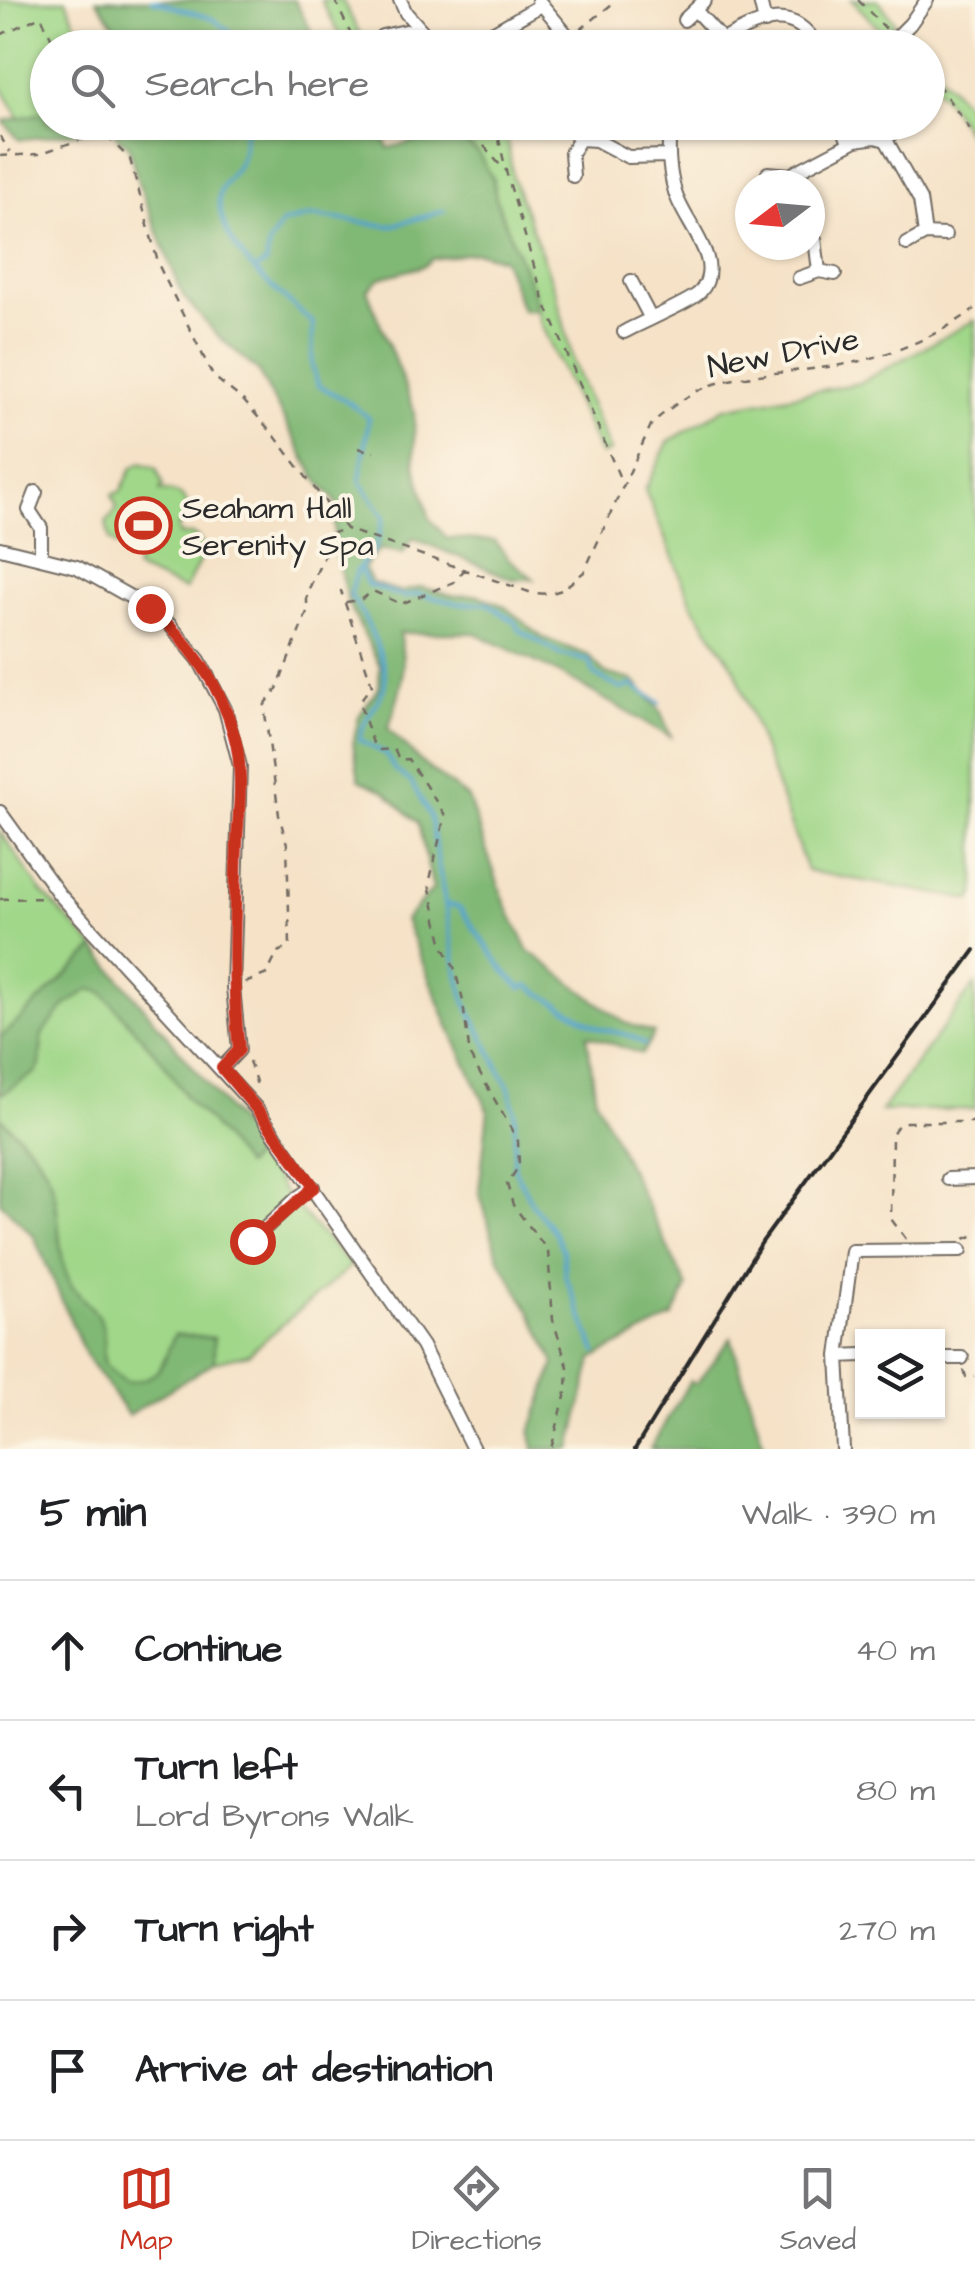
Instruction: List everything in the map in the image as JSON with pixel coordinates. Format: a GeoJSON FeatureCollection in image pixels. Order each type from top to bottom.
{"type":"FeatureCollection","features":[{"type":"Feature","properties":{"kind":"street"},"geometry":{"type":"LineString","coordinates":[[400,0],[421,30]]}},
{"type":"Feature","properties":{"kind":"street"},"geometry":{"type":"LineString","coordinates":[[760,0],[765,22]]}},
{"type":"Feature","properties":{"kind":"street"},"geometry":{"type":"LineString","coordinates":[[904,30],[927,0]]}},
{"type":"Feature","properties":{"kind":"street"},"geometry":{"type":"LineString","coordinates":[[497,30],[540,3],[563,30]]}},
{"type":"Feature","properties":{"kind":"street"},"geometry":{"type":"LineString","coordinates":[[684,20],[700,6],[718,30]]}},
{"type":"Feature","properties":{"kind":"street"},"geometry":{"type":"LineString","coordinates":[[743,30],[765,22],[789,20],[808,30]]}},
{"type":"Feature","properties":{"kind":"street"},"geometry":{"type":"LineString","coordinates":[[572,176],[572,153],[579,140]]}},
{"type":"Feature","properties":{"kind":"street"},"geometry":{"type":"LineString","coordinates":[[596,140],[628,157],[668,156]]}},
{"type":"Feature","properties":{"kind":"street"},"geometry":{"type":"LineString","coordinates":[[624,332],[690,300],[701,291],[709,270],[706,251],[680,209],[668,156],[669,140]]}},
{"type":"Feature","properties":{"kind":"street"},"geometry":{"type":"LineString","coordinates":[[807,170],[849,143],[862,140]]}},
{"type":"Feature","properties":{"kind":"street"},"geometry":{"type":"LineString","coordinates":[[886,140],[920,200],[924,234]]}},
{"type":"Feature","properties":{"kind":"street"},"geometry":{"type":"LineString","coordinates":[[907,244],[924,234],[944,235]]}},
{"type":"Feature","properties":{"kind":"street"},"geometry":{"type":"LineString","coordinates":[[818,260],[819,271]]}},
{"type":"Feature","properties":{"kind":"street"},"geometry":{"type":"LineString","coordinates":[[799,278],[819,271],[835,274]]}},
{"type":"Feature","properties":{"kind":"street"},"geometry":{"type":"LineString","coordinates":[[631,280],[650,317]]}},
{"type":"Feature","properties":{"kind":"street"},"geometry":{"type":"LineString","coordinates":[[36,492],[30,510],[42,528],[41,558]]}},
{"type":"Feature","properties":{"kind":"street"},"geometry":{"type":"LineString","coordinates":[[0,548],[77,567],[150,608],[199,660],[225,709],[240,766],[233,986],[239,1050],[222,1068]]}},
{"type":"Feature","properties":{"kind":"street"},"geometry":{"type":"LineString","coordinates":[[0,812],[59,894],[256,1108],[422,1346],[473,1449]]}},
{"type":"Feature","properties":{"kind":"street"},"geometry":{"type":"LineString","coordinates":[[948,1179],[975,1178]]}},
{"type":"Feature","properties":{"kind":"street"},"geometry":{"type":"LineString","coordinates":[[240,1251],[314,1187]]}},
{"type":"Feature","properties":{"kind":"street"},"geometry":{"type":"LineString","coordinates":[[843,1449],[838,1356],[852,1251],[961,1250]]}},
{"type":"Feature","properties":{"kind":"street"},"geometry":{"type":"LineString","coordinates":[[838,1356],[855,1356]]}},
{"type":"Feature","properties":{"kind":"street"},"geometry":{"type":"LineString","coordinates":[[945,1358],[962,1358]]}},
{"type":"Feature","properties":{"kind":"path"},"geometry":{"type":"LineString","coordinates":[[335,0],[349,30]]}},
{"type":"Feature","properties":{"kind":"path"},"geometry":{"type":"LineString","coordinates":[[580,30],[616,0]]}},
{"type":"Feature","properties":{"kind":"path"},"geometry":{"type":"LineString","coordinates":[[858,0],[886,29]]}},
{"type":"Feature","properties":{"kind":"path"},"geometry":{"type":"LineString","coordinates":[[0,35],[41,16],[48,30]]}},
{"type":"Feature","properties":{"kind":"path"},"geometry":{"type":"LineString","coordinates":[[945,95],[975,136]]}},
{"type":"Feature","properties":{"kind":"path"},"geometry":{"type":"LineString","coordinates":[[0,136],[11,154]]}},
{"type":"Feature","properties":{"kind":"path"},"geometry":{"type":"LineString","coordinates":[[0,156],[39,154],[79,140]]}},
{"type":"Feature","properties":{"kind":"path"},"geometry":{"type":"LineString","coordinates":[[110,140],[130,160],[159,266],[213,376],[243,400],[274,435],[346,528],[323,536],[325,554],[308,593],[306,612],[277,690],[264,706],[286,844],[290,946],[278,952],[267,974],[239,985]]}},
{"type":"Feature","properties":{"kind":"path"},"geometry":{"type":"LineString","coordinates":[[479,140],[507,174]]}},
{"type":"Feature","properties":{"kind":"path"},"geometry":{"type":"LineString","coordinates":[[500,140],[544,300],[612,466],[623,484]]}},
{"type":"Feature","properties":{"kind":"path","name":"New Drive"},"geometry":{"type":"LineString","coordinates":[[346,528],[532,593],[562,590],[584,572],[652,423],[693,394],[717,384],[855,362],[900,350],[940,333],[975,309]]}},
{"type":"Feature","properties":{"kind":"path"},"geometry":{"type":"LineString","coordinates":[[358,448],[374,452]]}},
{"type":"Feature","properties":{"kind":"path"},"geometry":{"type":"LineString","coordinates":[[466,568],[454,582],[401,604],[373,591],[361,600],[346,602],[340,591],[372,685],[359,702],[373,743],[380,750],[394,748],[398,760],[408,759],[445,815],[430,884],[443,946],[462,996],[470,1056],[518,1141],[519,1166],[507,1184],[513,1204],[548,1251],[553,1320],[568,1367],[567,1389],[551,1449]]}},
{"type":"Feature","properties":{"kind":"path"},"geometry":{"type":"LineString","coordinates":[[0,898],[51,898],[59,894]]}},
{"type":"Feature","properties":{"kind":"path"},"geometry":{"type":"LineString","coordinates":[[248,1060],[260,1097],[256,1108]]}},
{"type":"Feature","properties":{"kind":"path"},"geometry":{"type":"LineString","coordinates":[[906,1250],[907,1240],[891,1220],[892,1134],[906,1122],[975,1122]]}},
{"type":"Feature","properties":{"kind":"green space"},"geometry":{"type":"Polygon","coordinates":[[[0,0],[66,0],[79,30],[30,30],[30,118],[21,121],[0,85],[0,0]]]}},
{"type":"Feature","properties":{"kind":"green space"},"geometry":{"type":"Polygon","coordinates":[[[96,0],[294,0],[310,30],[118,30],[96,0]]]}},
{"type":"Feature","properties":{"kind":"green space"},"geometry":{"type":"Polygon","coordinates":[[[321,0],[342,0],[358,30],[337,30],[321,0]]]}},
{"type":"Feature","properties":{"kind":"green space"},"geometry":{"type":"Polygon","coordinates":[[[852,0],[878,0],[895,22],[880,30],[852,0]]]}},
{"type":"Feature","properties":{"kind":"green space"},"geometry":{"type":"Polygon","coordinates":[[[945,81],[975,114],[975,158],[963,125],[945,100],[945,81]]]}},
{"type":"Feature","properties":{"kind":"green space"},"geometry":{"type":"Polygon","coordinates":[[[30,115],[30,139],[19,140],[3,121],[30,115]]]}},
{"type":"Feature","properties":{"kind":"green space"},"geometry":{"type":"Polygon","coordinates":[[[384,140],[388,148],[420,140],[463,140],[478,153],[493,179],[496,200],[533,291],[537,310],[522,310],[503,259],[478,252],[432,259],[424,266],[380,278],[367,290],[414,410],[415,465],[430,519],[447,538],[495,541],[508,558],[534,579],[512,579],[413,538],[403,553],[380,549],[364,567],[372,583],[401,592],[421,587],[454,596],[478,595],[504,606],[543,638],[588,655],[605,673],[633,680],[660,710],[671,737],[559,673],[475,633],[399,633],[402,682],[388,729],[423,764],[468,798],[504,900],[528,950],[625,1023],[654,1033],[642,1054],[587,1035],[596,1100],[687,1287],[673,1317],[592,1359],[571,1449],[534,1449],[531,1431],[555,1363],[498,1256],[479,1191],[488,1110],[405,920],[433,889],[418,823],[384,791],[359,780],[353,743],[359,716],[379,688],[380,666],[348,603],[334,546],[336,502],[315,477],[258,371],[216,334],[183,296],[138,182],[128,144],[121,141],[384,140]]]}},
{"type":"Feature","properties":{"kind":"green space"},"geometry":{"type":"Polygon","coordinates":[[[463,140],[507,140],[513,178],[556,292],[574,365],[610,451],[601,455],[540,322],[533,291],[496,200],[493,179],[478,153],[463,140]]]}},
{"type":"Feature","properties":{"kind":"green space"},"geometry":{"type":"Polygon","coordinates":[[[975,320],[975,895],[971,900],[807,871],[735,669],[693,606],[645,490],[668,442],[725,408],[859,383],[975,320]]]}},
{"type":"Feature","properties":{"kind":"green space","name":"Seaham Hall Serenity Spa"},"geometry":{"type":"Polygon","coordinates":[[[141,463],[156,468],[163,484],[160,491],[183,497],[187,514],[177,528],[180,535],[194,535],[201,542],[204,552],[185,590],[135,569],[138,560],[132,546],[116,545],[110,540],[106,523],[117,508],[112,495],[121,491],[132,468],[141,463]]]}},
{"type":"Feature","properties":{"kind":"green space"},"geometry":{"type":"Polygon","coordinates":[[[0,831],[41,891],[95,948],[261,1150],[285,1195],[351,1266],[248,1354],[214,1362],[128,1415],[86,1356],[34,1236],[0,1202],[0,831]]]}},
{"type":"Feature","properties":{"kind":"green space"},"geometry":{"type":"Polygon","coordinates":[[[95,948],[261,1150],[245,1166],[102,992],[90,989],[66,1005],[42,1034],[36,1072],[0,1095],[0,1038],[95,948]]]}},
{"type":"Feature","properties":{"kind":"green space"},"geometry":{"type":"Polygon","coordinates":[[[975,984],[975,1109],[881,1111],[975,984]]]}},
{"type":"Feature","properties":{"kind":"green space"},"geometry":{"type":"Polygon","coordinates":[[[0,1117],[30,1147],[48,1173],[55,1195],[65,1270],[73,1288],[102,1325],[103,1356],[108,1368],[127,1382],[149,1377],[160,1367],[175,1334],[214,1338],[214,1362],[128,1415],[86,1356],[34,1236],[0,1202],[0,1117]]]}},
{"type":"Feature","properties":{"kind":"green space"},"geometry":{"type":"Polygon","coordinates":[[[731,1338],[765,1449],[650,1449],[690,1381],[696,1384],[731,1338]]]}},
{"type":"Feature","properties":{"kind":"waterway"},"geometry":{"type":"LineString","coordinates":[[152,0],[213,19],[227,30]]}},
{"type":"Feature","properties":{"kind":"waterway"},"geometry":{"type":"LineString","coordinates":[[244,140],[241,159],[219,195],[222,220],[230,238],[254,270],[313,323],[312,366],[318,385],[369,418],[360,481],[384,517],[376,547],[357,570],[350,595],[376,642],[385,681],[360,740],[387,755],[394,769],[411,782],[430,816],[465,1001],[509,1088],[515,1112],[514,1168],[532,1204],[555,1233],[563,1251],[565,1275],[596,1352]]}},
{"type":"Feature","properties":{"kind":"waterway"},"geometry":{"type":"LineString","coordinates":[[257,268],[266,264],[269,244],[282,223],[313,216],[390,226],[444,211]]}},
{"type":"Feature","properties":{"kind":"waterway"},"geometry":{"type":"LineString","coordinates":[[360,569],[368,585],[405,597],[418,594],[461,604],[487,603],[515,622],[519,630],[560,654],[589,661],[595,675],[621,689],[632,685],[660,703]]}},
{"type":"Feature","properties":{"kind":"waterway"},"geometry":{"type":"LineString","coordinates":[[445,904],[459,907],[521,988],[528,986],[599,1028],[645,1044]]}},
{"type":"Feature","properties":{"kind":"railway"},"geometry":{"type":"LineString","coordinates":[[635,1449],[762,1242],[975,950]]}},
{"type":"Feature","properties":{"kind":"place","name":"Seaham Hall Serenity Spa"},"geometry":{"type":"Point","coordinates":[143,525]}},
{"type":"Feature","properties":{"kind":"route"},"geometry":{"type":"LineString","coordinates":[[150,608],[199,660],[225,709],[240,766],[233,986],[239,1050],[222,1068],[314,1187],[252,1241]]}}]}
